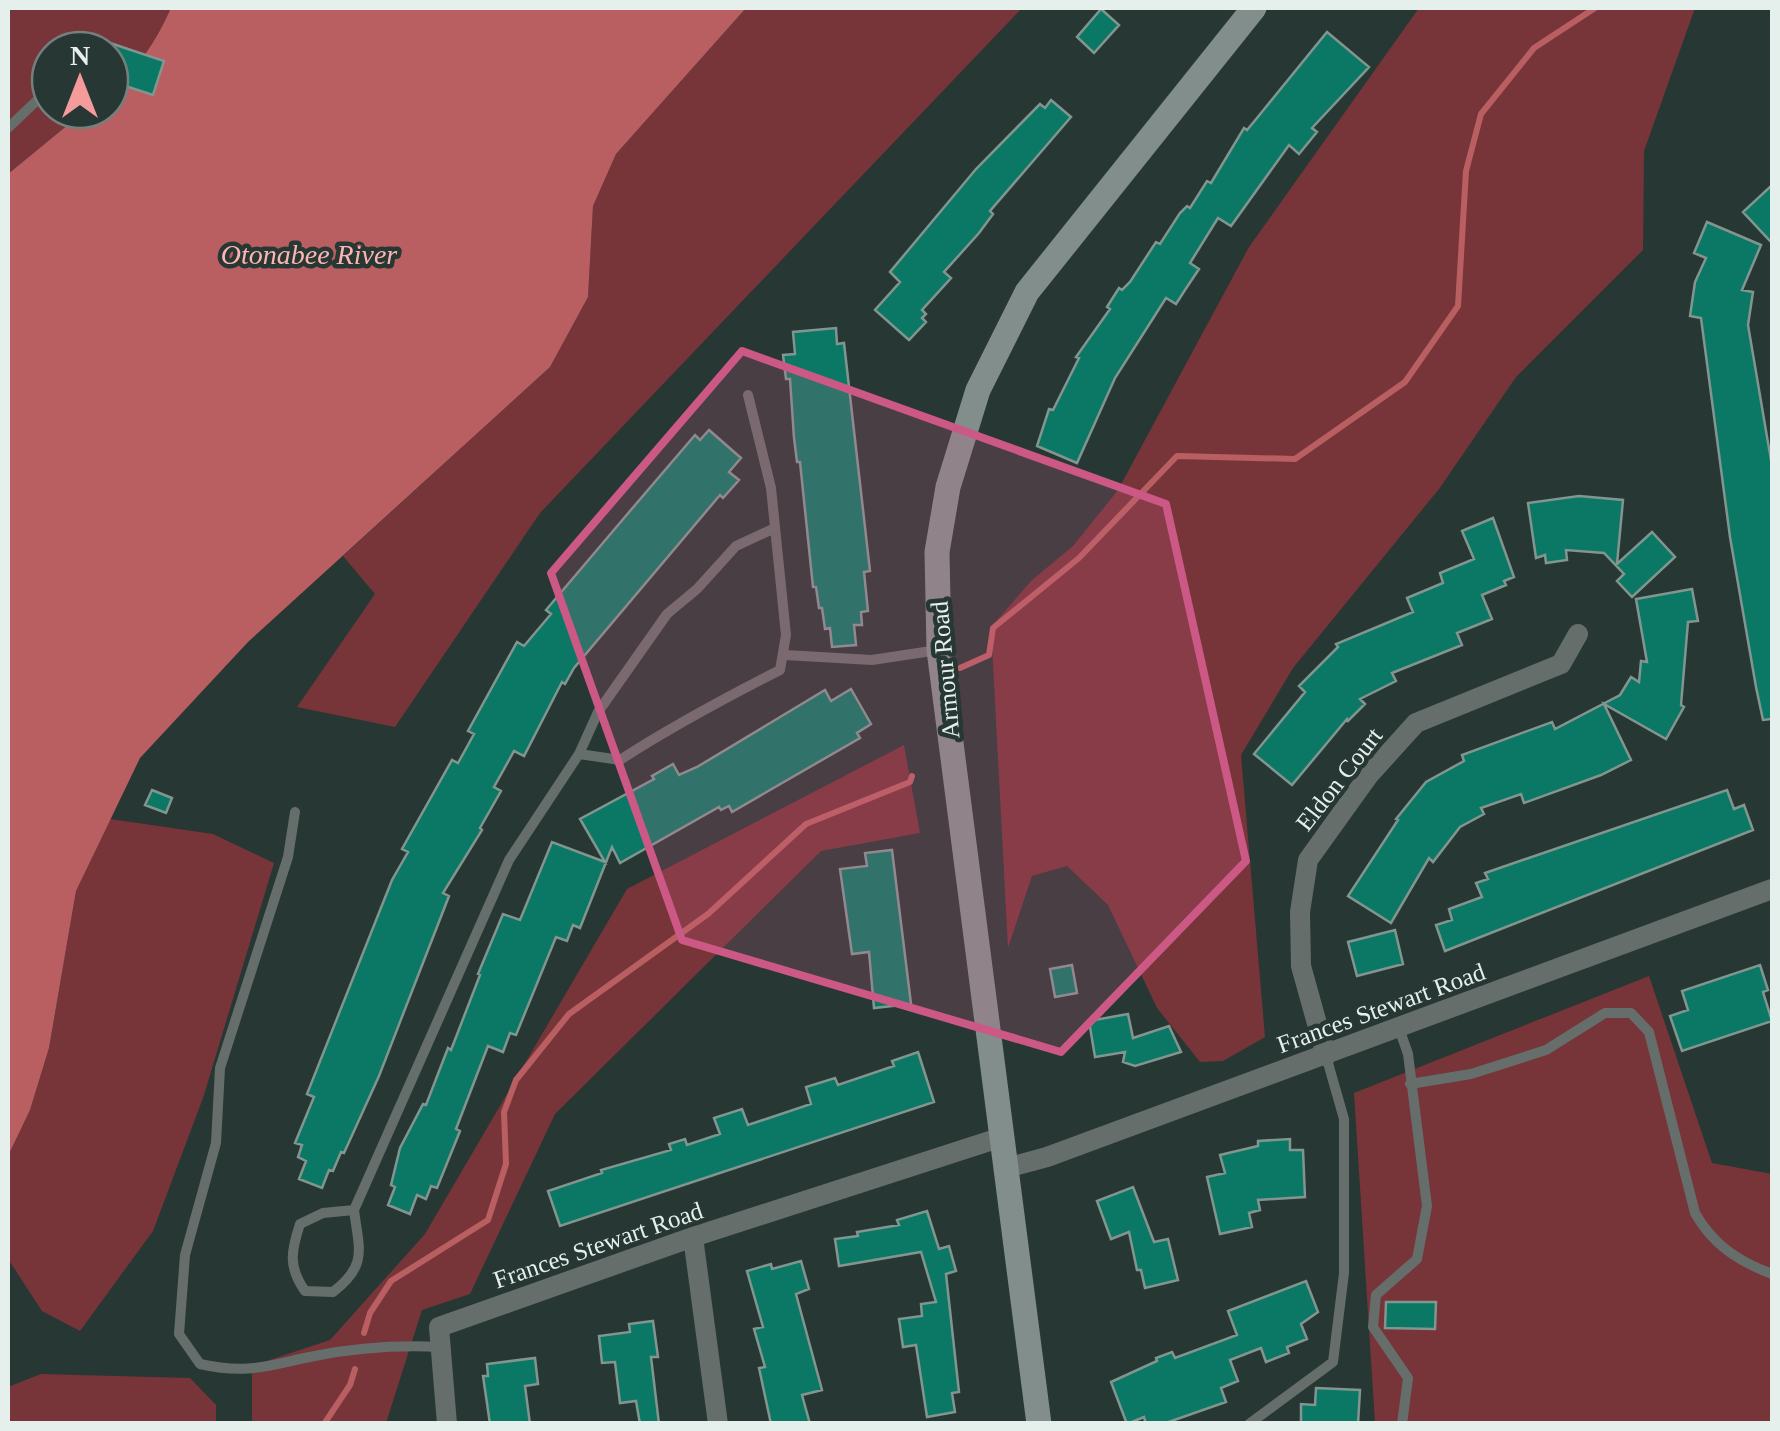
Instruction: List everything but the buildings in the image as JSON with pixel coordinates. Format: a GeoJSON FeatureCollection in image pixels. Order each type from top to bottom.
{"type":"FeatureCollection","features":[{"type":"Feature","properties":{"kind":"main road","name":"Armour Road"},"geometry":{"type":"LineString","coordinates":[[1039,1424],[939,650],[937,552],[948,487],[978,390],[1027,292],[1254,8]]}},
{"type":"Feature","properties":{"kind":"street","name":"Eldon Court"},"geometry":{"type":"LineString","coordinates":[[1326,1056],[1301,966],[1300,912],[1308,860],[1369,776],[1416,723],[1561,664],[1578,634]]}},
{"type":"Feature","properties":{"kind":"street","name":"Frances Stewart Road"},"geometry":{"type":"LineString","coordinates":[[1006,1168],[1047,1157],[1326,1056],[1772,889]]}},
{"type":"Feature","properties":{"kind":"street","name":"Frances Stewart Road"},"geometry":{"type":"LineString","coordinates":[[440,1337],[693,1238],[1002,1137]]}},
{"type":"Feature","properties":{"kind":"street"},"geometry":{"type":"LineString","coordinates":[[693,1238],[718,1424]]}},
{"type":"Feature","properties":{"kind":"street"},"geometry":{"type":"LineString","coordinates":[[440,1337],[447,1424]]}},
{"type":"Feature","properties":{"kind":"lane"},"geometry":{"type":"LineString","coordinates":[[8,128],[30,107]]}},
{"type":"Feature","properties":{"kind":"lane"},"geometry":{"type":"LineString","coordinates":[[579,754],[620,760],[677,724],[780,670],[786,635],[771,488],[748,395]]}},
{"type":"Feature","properties":{"kind":"lane"},"geometry":{"type":"LineString","coordinates":[[354,1210],[323,1212],[300,1224],[291,1249],[292,1274],[304,1291],[333,1292],[352,1277],[360,1252],[354,1210],[509,860],[579,754],[598,712],[668,614],[736,546],[775,528]]}},
{"type":"Feature","properties":{"kind":"lane"},"geometry":{"type":"LineString","coordinates":[[785,654],[872,660],[939,650]]}},
{"type":"Feature","properties":{"kind":"lane"},"geometry":{"type":"LineString","coordinates":[[295,812],[288,856],[220,1068],[216,1143],[184,1255],[179,1334],[200,1364],[232,1371],[260,1369],[317,1355],[407,1346],[440,1337]]}},
{"type":"Feature","properties":{"kind":"lane"},"geometry":{"type":"LineString","coordinates":[[1410,1084],[1490,1068],[1546,1050],[1605,1013],[1631,1013],[1649,1032],[1695,1213],[1709,1237],[1745,1263],[1772,1274]]}},
{"type":"Feature","properties":{"kind":"lane"},"geometry":{"type":"LineString","coordinates":[[1400,1028],[1408,1054],[1427,1206],[1416,1259],[1376,1296],[1374,1327],[1408,1378],[1402,1424]]}},
{"type":"Feature","properties":{"kind":"lane"},"geometry":{"type":"LineString","coordinates":[[1249,1424],[1332,1362],[1344,1273],[1344,1119],[1326,1056]]}},
{"type":"Feature","properties":{"kind":"highlighted area"},"geometry":{"type":"Polygon","coordinates":[[[742,351],[1166,504],[1246,861],[1061,1052],[682,940],[551,573],[742,351]]]}},
{"type":"Feature","properties":{"kind":"shaded area"},"geometry":{"type":"Polygon","coordinates":[[[8,8],[171,8],[130,73],[130,30],[30,30],[30,130],[62,130],[8,174],[8,8]]]}},
{"type":"Feature","properties":{"kind":"shaded area"},"geometry":{"type":"Polygon","coordinates":[[[746,8],[1022,8],[540,513],[395,727],[297,707],[375,594],[343,556],[550,367],[588,297],[593,206],[616,154],[746,8]]]}},
{"type":"Feature","properties":{"kind":"shaded area"},"geometry":{"type":"Polygon","coordinates":[[[1419,8],[1695,8],[1644,151],[1643,250],[1516,377],[1439,489],[1293,668],[1241,755],[1265,1037],[1223,1061],[1200,1062],[1157,1008],[1108,905],[1067,866],[1032,876],[1008,948],[991,627],[1032,580],[1073,546],[1118,490],[1249,247],[1419,8]]]}},
{"type":"Feature","properties":{"kind":"shaded area"},"geometry":{"type":"Polygon","coordinates":[[[904,745],[920,833],[821,851],[555,1114],[470,1294],[422,1310],[386,1423],[252,1423],[252,1366],[330,1340],[425,1234],[627,889],[904,745]]]}},
{"type":"Feature","properties":{"kind":"shaded area"},"geometry":{"type":"Polygon","coordinates":[[[110,819],[213,834],[274,863],[203,1098],[153,1231],[80,1331],[42,1311],[8,1259],[8,1156],[30,1110],[49,1048],[76,891],[110,819]]]}},
{"type":"Feature","properties":{"kind":"shaded area"},"geometry":{"type":"Polygon","coordinates":[[[1649,976],[1712,1163],[1772,1174],[1772,1423],[1375,1423],[1354,1093],[1649,976]]]}},
{"type":"Feature","properties":{"kind":"shaded area"},"geometry":{"type":"Polygon","coordinates":[[[41,1374],[190,1378],[216,1405],[216,1423],[8,1423],[8,1387],[41,1374]]]}},
{"type":"Feature","properties":{"kind":"water","name":"Otonabee River"},"geometry":{"type":"Polygon","coordinates":[[[171,8],[746,8],[616,154],[593,206],[588,297],[550,367],[248,642],[140,758],[76,891],[49,1048],[30,1110],[8,1156],[8,174],[62,130],[130,130],[130,73],[171,8]]]}},
{"type":"Feature","properties":{"kind":"waterway"},"geometry":{"type":"LineString","coordinates":[[960,668],[989,655],[993,628],[1079,558],[1177,456],[1295,459],[1405,382],[1458,306],[1466,171],[1481,114],[1534,48],[1595,8]]}},
{"type":"Feature","properties":{"kind":"waterway"},"geometry":{"type":"LineString","coordinates":[[364,1333],[370,1313],[391,1281],[488,1220],[506,1164],[504,1112],[516,1080],[569,1014],[708,914],[806,824],[910,782],[912,776]]}},
{"type":"Feature","properties":{"kind":"waterway"},"geometry":{"type":"LineString","coordinates":[[324,1424],[350,1385],[355,1369]]}}]}
